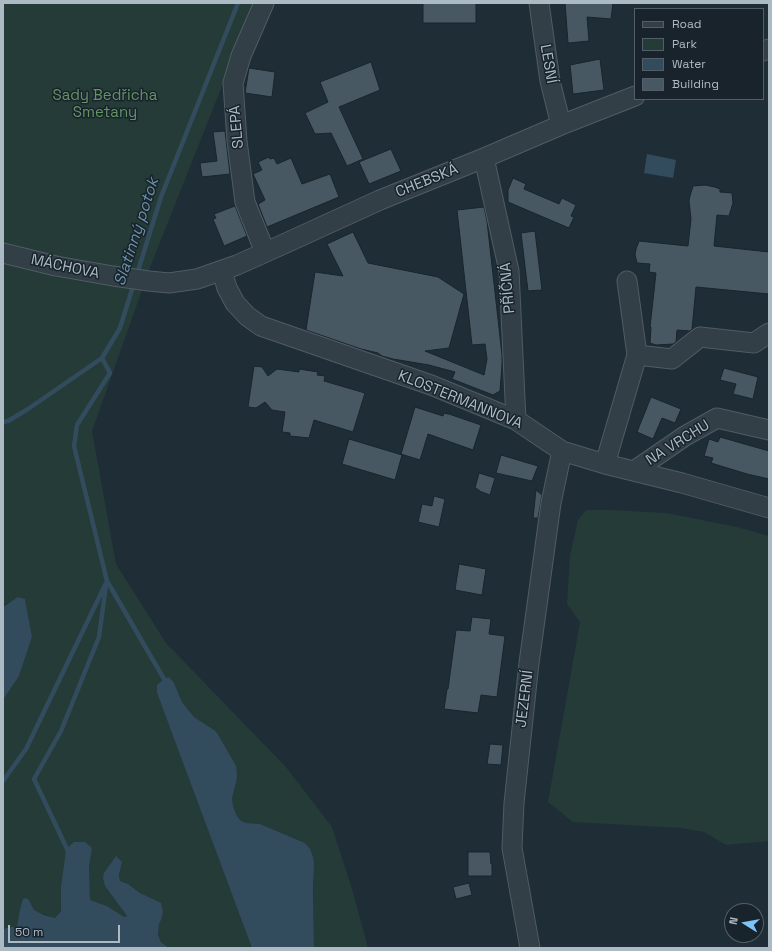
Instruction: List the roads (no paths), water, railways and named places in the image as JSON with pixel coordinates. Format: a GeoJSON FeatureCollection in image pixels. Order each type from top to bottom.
{"type":"FeatureCollection","features":[{"type":"Feature","properties":{"kind":"street","name":"SLEPÁ"},"geometry":{"type":"LineString","coordinates":[[264,3],[241,56],[233,83],[237,141],[245,202],[265,252]]}},
{"type":"Feature","properties":{"kind":"street","name":"LESNÍ"},"geometry":{"type":"LineString","coordinates":[[539,3],[550,81],[561,125]]}},
{"type":"Feature","properties":{"kind":"street","name":"CHEBSKÁ"},"geometry":{"type":"LineString","coordinates":[[222,271],[380,200],[634,96]]}},
{"type":"Feature","properties":{"kind":"street","name":"PŘÍČNÁ"},"geometry":{"type":"LineString","coordinates":[[484,158],[509,271],[516,420]]}},
{"type":"Feature","properties":{"kind":"street","name":"MÁCHOVA"},"geometry":{"type":"LineString","coordinates":[[3,253],[56,266],[149,282],[183,282],[222,271]]}},
{"type":"Feature","properties":{"kind":"street","name":"KLOSTERMANNOVA"},"geometry":{"type":"LineString","coordinates":[[222,271],[227,288],[235,303],[247,316],[261,326],[431,386],[516,420],[562,451],[769,508]]}},
{"type":"Feature","properties":{"kind":"street"},"geometry":{"type":"LineString","coordinates":[[605,464],[637,355],[627,281]]}},
{"type":"Feature","properties":{"kind":"street"},"geometry":{"type":"LineString","coordinates":[[637,355],[672,359],[700,337],[754,343],[769,333]]}},
{"type":"Feature","properties":{"kind":"street","name":"NA VRCHU"},"geometry":{"type":"LineString","coordinates":[[634,471],[685,436],[717,418],[769,430]]}},
{"type":"Feature","properties":{"kind":"street","name":"JEZERNÍ"},"geometry":{"type":"LineString","coordinates":[[530,948],[512,848],[514,803],[529,663],[552,504],[562,451]]}},
{"type":"Feature","properties":{"kind":"water"},"geometry":{"type":"Polygon","coordinates":[[[647,154],[676,160],[673,178],[644,173],[647,154]]]}},
{"type":"Feature","properties":{"kind":"water"},"geometry":{"type":"Polygon","coordinates":[[[18,597],[25,599],[32,637],[19,676],[3,700],[3,607],[18,597]]]}},
{"type":"Feature","properties":{"kind":"water"},"geometry":{"type":"Polygon","coordinates":[[[169,677],[174,683],[182,702],[194,717],[217,733],[236,766],[236,783],[232,798],[233,806],[240,820],[246,823],[260,824],[305,843],[310,849],[314,864],[314,948],[252,948],[157,693],[157,685],[169,677]]]}},
{"type":"Feature","properties":{"kind":"water"},"geometry":{"type":"Polygon","coordinates":[[[74,842],[85,842],[92,848],[89,867],[90,900],[107,906],[124,917],[127,916],[105,886],[103,878],[104,873],[116,856],[122,862],[119,875],[120,881],[161,903],[163,912],[159,924],[158,935],[161,942],[169,948],[3,948],[3,930],[17,926],[23,899],[26,898],[29,900],[34,910],[44,915],[55,918],[61,911],[61,887],[66,849],[74,842]]]}},
{"type":"Feature","properties":{"kind":"waterway","name":"Slatinný potok"},"geometry":{"type":"LineString","coordinates":[[137,274],[161,197],[238,3]]}},
{"type":"Feature","properties":{"kind":"waterway","name":"Slatinný potok"},"geometry":{"type":"LineString","coordinates":[[3,422],[8,421],[28,409],[102,358],[120,328],[134,283]]}},
{"type":"Feature","properties":{"kind":"waterway"},"geometry":{"type":"LineString","coordinates":[[3,781],[26,749],[107,581],[74,446],[77,425],[110,373],[102,358]]}},
{"type":"Feature","properties":{"kind":"waterway"},"geometry":{"type":"LineString","coordinates":[[107,581],[164,679]]}},
{"type":"Feature","properties":{"kind":"waterway"},"geometry":{"type":"LineString","coordinates":[[69,853],[34,779],[61,731],[99,637],[106,585]]}},
{"type":"Feature","properties":{"kind":"park label","name":"Sady Bedřicha Smetany"},"geometry":{"type":"Point","coordinates":[105,104]}}]}
